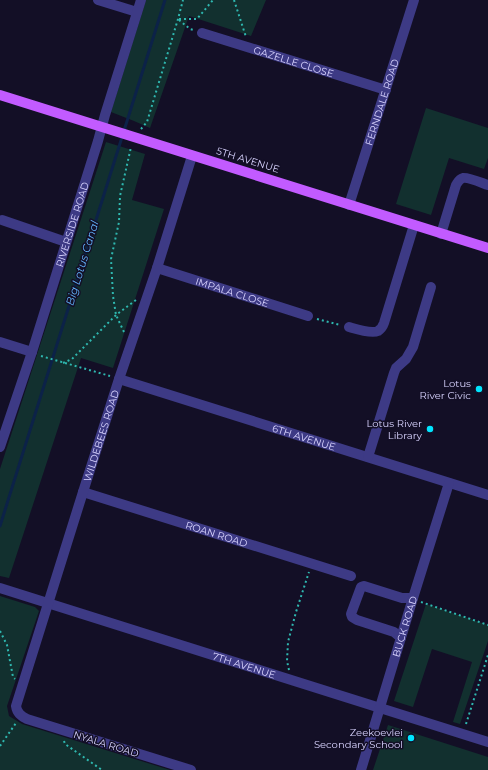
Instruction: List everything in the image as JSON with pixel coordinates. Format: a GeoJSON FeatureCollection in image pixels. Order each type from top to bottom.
{"type":"FeatureCollection","features":[{"type":"Feature","properties":{"kind":"main road","name":"5TH AVENUE"},"geometry":{"type":"LineString","coordinates":[[0,95],[488,248]]}},
{"type":"Feature","properties":{"kind":"street"},"geometry":{"type":"LineString","coordinates":[[98,0],[137,12]]}},
{"type":"Feature","properties":{"kind":"street","name":"RIVERSIDE ROAD"},"geometry":{"type":"LineString","coordinates":[[0,447],[37,354],[66,242],[141,0]]}},
{"type":"Feature","properties":{"kind":"street","name":"FERNDALE ROAD"},"geometry":{"type":"LineString","coordinates":[[349,205],[414,0]]}},
{"type":"Feature","properties":{"kind":"street","name":"GAZELLE CLOSE"},"geometry":{"type":"LineString","coordinates":[[202,33],[386,90]]}},
{"type":"Feature","properties":{"kind":"street","name":"WILDEBEES ROAD"},"geometry":{"type":"LineString","coordinates":[[21,716],[17,711],[16,706],[119,379],[157,268],[192,156]]}},
{"type":"Feature","properties":{"kind":"street"},"geometry":{"type":"LineString","coordinates":[[441,234],[456,185],[459,180],[462,178],[467,178],[488,185]]}},
{"type":"Feature","properties":{"kind":"street"},"geometry":{"type":"LineString","coordinates":[[2,220],[66,242]]}},
{"type":"Feature","properties":{"kind":"street"},"geometry":{"type":"LineString","coordinates":[[349,327],[371,332],[377,331],[381,328],[384,323],[414,225]]}},
{"type":"Feature","properties":{"kind":"street","name":"IMPALA CLOSE"},"geometry":{"type":"LineString","coordinates":[[157,268],[308,316]]}},
{"type":"Feature","properties":{"kind":"street"},"geometry":{"type":"LineString","coordinates":[[368,457],[394,373],[396,368],[406,359],[413,347],[431,287]]}},
{"type":"Feature","properties":{"kind":"street"},"geometry":{"type":"LineString","coordinates":[[0,342],[37,354]]}},
{"type":"Feature","properties":{"kind":"street","name":"6TH AVENUE"},"geometry":{"type":"LineString","coordinates":[[119,379],[488,495]]}},
{"type":"Feature","properties":{"kind":"street","name":"BUCK ROAD"},"geometry":{"type":"LineString","coordinates":[[360,770],[450,483]]}},
{"type":"Feature","properties":{"kind":"street","name":"ROAN ROAD"},"geometry":{"type":"LineString","coordinates":[[83,492],[351,576]]}},
{"type":"Feature","properties":{"kind":"street"},"geometry":{"type":"LineString","coordinates":[[401,638],[394,632],[357,620],[352,617],[351,614],[361,587],[364,586],[402,598],[413,598]]}},
{"type":"Feature","properties":{"kind":"street","name":"7TH AVENUE"},"geometry":{"type":"LineString","coordinates":[[0,588],[488,742]]}},
{"type":"Feature","properties":{"kind":"street","name":"NYALA ROAD"},"geometry":{"type":"LineString","coordinates":[[21,716],[190,770]]}},
{"type":"Feature","properties":{"kind":"path"},"geometry":{"type":"LineString","coordinates":[[130,346],[116,315],[113,296],[111,259],[119,222],[120,196],[134,137],[147,122],[183,0]]}},
{"type":"Feature","properties":{"kind":"path"},"geometry":{"type":"LineString","coordinates":[[178,20],[197,19],[213,0]]}},
{"type":"Feature","properties":{"kind":"path"},"geometry":{"type":"LineString","coordinates":[[234,0],[249,48]]}},
{"type":"Feature","properties":{"kind":"path"},"geometry":{"type":"LineString","coordinates":[[178,20],[190,29],[202,33]]}},
{"type":"Feature","properties":{"kind":"path"},"geometry":{"type":"LineString","coordinates":[[63,363],[72,359],[116,315],[150,289]]}},
{"type":"Feature","properties":{"kind":"path"},"geometry":{"type":"LineString","coordinates":[[308,316],[349,327]]}},
{"type":"Feature","properties":{"kind":"path"},"geometry":{"type":"LineString","coordinates":[[37,354],[119,379]]}},
{"type":"Feature","properties":{"kind":"path"},"geometry":{"type":"LineString","coordinates":[[290,679],[287,662],[288,642],[312,564]]}},
{"type":"Feature","properties":{"kind":"path"},"geometry":{"type":"LineString","coordinates":[[413,598],[426,604],[488,625]]}},
{"type":"Feature","properties":{"kind":"path"},"geometry":{"type":"LineString","coordinates":[[0,631],[7,644],[13,677],[21,690]]}},
{"type":"Feature","properties":{"kind":"path"},"geometry":{"type":"LineString","coordinates":[[463,734],[488,655]]}},
{"type":"Feature","properties":{"kind":"path"},"geometry":{"type":"LineString","coordinates":[[0,746],[21,716]]}},
{"type":"Feature","properties":{"kind":"path"},"geometry":{"type":"LineString","coordinates":[[60,729],[65,744],[102,770]]}},
{"type":"Feature","properties":{"kind":"green space"},"geometry":{"type":"Polygon","coordinates":[[[146,0],[266,0],[251,36],[189,16],[150,128],[111,112],[146,0]]]}},
{"type":"Feature","properties":{"kind":"green space"},"geometry":{"type":"Polygon","coordinates":[[[426,108],[488,128],[488,158],[484,169],[449,158],[431,215],[396,204],[426,108]]]}},
{"type":"Feature","properties":{"kind":"green space"},"geometry":{"type":"Polygon","coordinates":[[[106,142],[145,154],[132,200],[164,209],[113,368],[81,358],[9,578],[0,576],[0,469],[106,142]]]}},
{"type":"Feature","properties":{"kind":"green space"},"geometry":{"type":"Polygon","coordinates":[[[0,596],[35,607],[39,611],[7,706],[9,716],[22,724],[170,770],[0,770],[0,596]]]}},
{"type":"Feature","properties":{"kind":"green space"},"geometry":{"type":"Polygon","coordinates":[[[426,604],[488,625],[488,641],[460,724],[453,722],[472,662],[432,649],[413,707],[394,701],[426,604]]]}},
{"type":"Feature","properties":{"kind":"green space","name":"Zeekoevlei Secondary School"},"geometry":{"type":"Polygon","coordinates":[[[388,725],[488,757],[488,770],[373,770],[388,725]]]}},
{"type":"Feature","properties":{"kind":"waterway","name":"Big Lotus Canal"},"geometry":{"type":"LineString","coordinates":[[0,526],[165,0]]}},
{"type":"Feature","properties":{"kind":"place","name":"Lotus River Civic"},"geometry":{"type":"Point","coordinates":[479,389]}},
{"type":"Feature","properties":{"kind":"place","name":"Lotus River Library"},"geometry":{"type":"Point","coordinates":[430,429]}},
{"type":"Feature","properties":{"kind":"place","name":"Zeekoevlei Secondary School"},"geometry":{"type":"Point","coordinates":[411,738]}}]}
